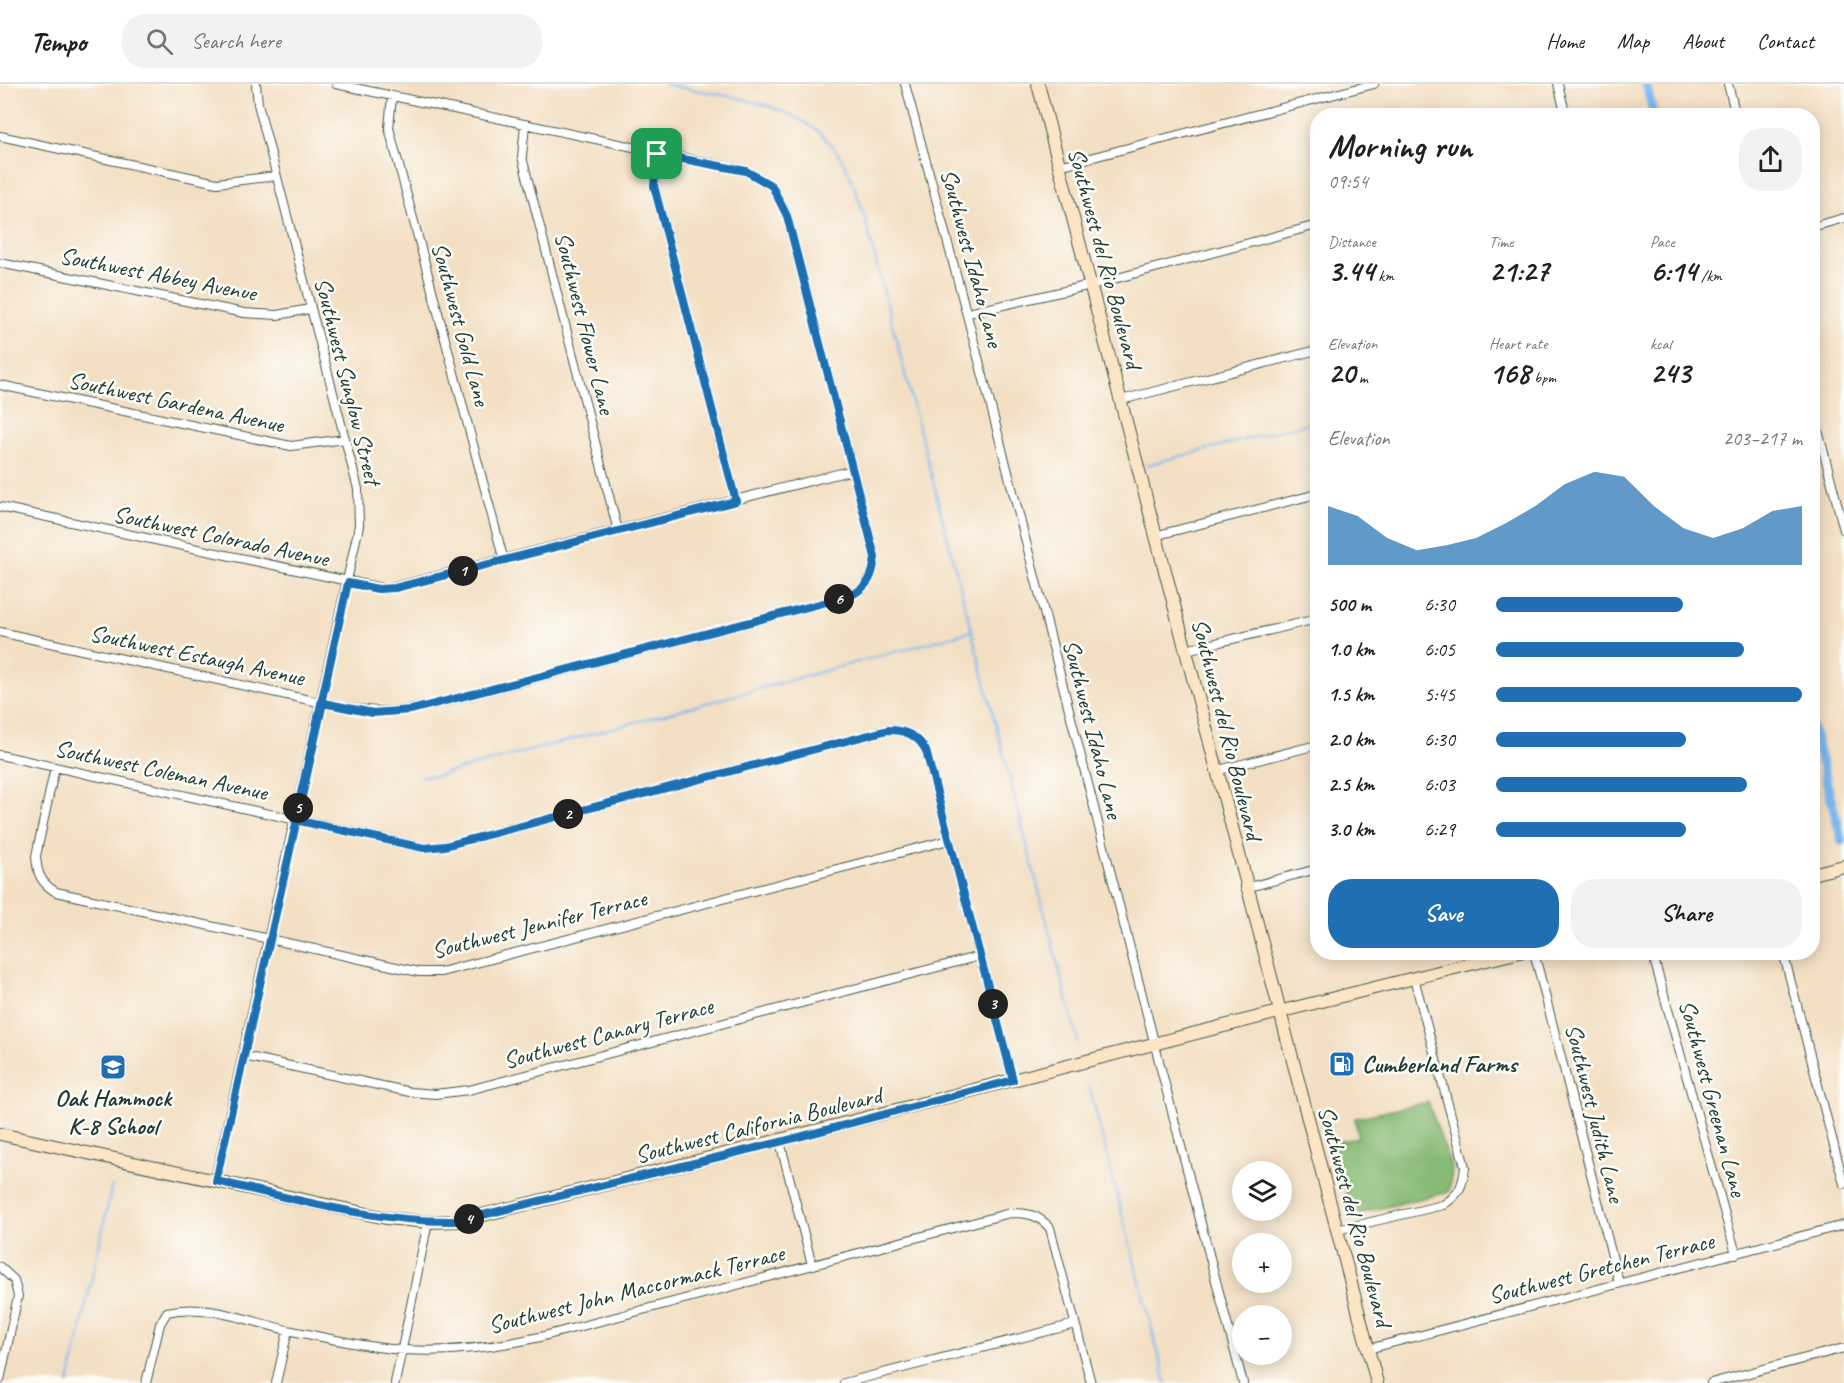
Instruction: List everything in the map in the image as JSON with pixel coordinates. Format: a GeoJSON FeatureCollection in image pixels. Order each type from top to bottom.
{"type":"FeatureCollection","features":[{"type":"Feature","properties":{"kind":"street","name":"Southwest Sunglow Street"},"geometry":{"type":"LineString","coordinates":[[216,1181],[323,703],[360,526],[358,489],[276,176],[258,104],[256,84]]}},
{"type":"Feature","properties":{"kind":"street"},"geometry":{"type":"LineString","coordinates":[[336,84],[657,154],[746,171],[772,186],[787,216],[853,470]]}},
{"type":"Feature","properties":{"kind":"street","name":"Southwest Idaho Lane"},"geometry":{"type":"LineString","coordinates":[[905,84],[968,314],[1153,1044],[1243,1383]]}},
{"type":"Feature","properties":{"kind":"street","name":"Southwest del Rio Boulevard"},"geometry":{"type":"LineString","coordinates":[[1038,84],[1186,650],[1245,888],[1377,1383]]}},
{"type":"Feature","properties":{"kind":"street"},"geometry":{"type":"LineString","coordinates":[[1059,166],[1374,84]]}},
{"type":"Feature","properties":{"kind":"street"},"geometry":{"type":"LineString","coordinates":[[1557,84],[1564,108]]}},
{"type":"Feature","properties":{"kind":"street"},"geometry":{"type":"LineString","coordinates":[[1728,84],[1734,108]]}},
{"type":"Feature","properties":{"kind":"street","name":"Southwest Gold Lane"},"geometry":{"type":"LineString","coordinates":[[392,96],[389,128],[504,561]]}},
{"type":"Feature","properties":{"kind":"street","name":"Southwest Flower Lane"},"geometry":{"type":"LineString","coordinates":[[525,124],[522,157],[618,531]]}},
{"type":"Feature","properties":{"kind":"street"},"geometry":{"type":"LineString","coordinates":[[0,136],[217,183],[276,176]]}},
{"type":"Feature","properties":{"kind":"street"},"geometry":{"type":"LineString","coordinates":[[657,154],[654,186],[736,501]]}},
{"type":"Feature","properties":{"kind":"street"},"geometry":{"type":"LineString","coordinates":[[1820,225],[1844,218]]}},
{"type":"Feature","properties":{"kind":"street"},"geometry":{"type":"LineString","coordinates":[[968,314],[1091,285],[1310,227]]}},
{"type":"Feature","properties":{"kind":"street","name":"Southwest Abbey Avenue"},"geometry":{"type":"LineString","coordinates":[[0,263],[244,313],[277,315],[310,309]]}},
{"type":"Feature","properties":{"kind":"street"},"geometry":{"type":"LineString","coordinates":[[1121,400],[1310,352]]}},
{"type":"Feature","properties":{"kind":"street","name":"Southwest Gardena Avenue"},"geometry":{"type":"LineString","coordinates":[[0,385],[291,447],[345,439]]}},
{"type":"Feature","properties":{"kind":"street"},"geometry":{"type":"LineString","coordinates":[[1820,438],[1844,530]]}},
{"type":"Feature","properties":{"kind":"street","name":"Southwest Colorado Avenue"},"geometry":{"type":"LineString","coordinates":[[0,507],[348,583],[386,589],[504,561],[853,470]]}},
{"type":"Feature","properties":{"kind":"street","name":"Southwest Estaugh Avenue"},"geometry":{"type":"LineString","coordinates":[[0,632],[373,713],[420,708],[850,596],[861,591],[870,582],[875,557],[853,470]]}},
{"type":"Feature","properties":{"kind":"street"},"geometry":{"type":"LineString","coordinates":[[1155,536],[1310,496]]}},
{"type":"Feature","properties":{"kind":"street"},"geometry":{"type":"LineString","coordinates":[[1186,650],[1310,621]]}},
{"type":"Feature","properties":{"kind":"street","name":"Southwest Coleman Avenue"},"geometry":{"type":"LineString","coordinates":[[0,755],[424,848],[445,846],[888,730],[907,732],[919,739],[926,751],[949,840]]}},
{"type":"Feature","properties":{"kind":"street"},"geometry":{"type":"LineString","coordinates":[[1215,771],[1310,747]]}},
{"type":"Feature","properties":{"kind":"street","name":"Southwest Jennifer Terrace"},"geometry":{"type":"LineString","coordinates":[[55,767],[36,856],[37,870],[47,886],[56,892],[419,972],[441,972],[949,840]]}},
{"type":"Feature","properties":{"kind":"street"},"geometry":{"type":"LineString","coordinates":[[949,840],[1013,1080]]}},
{"type":"Feature","properties":{"kind":"street"},"geometry":{"type":"LineString","coordinates":[[1820,872],[1844,866]]}},
{"type":"Feature","properties":{"kind":"street"},"geometry":{"type":"LineString","coordinates":[[1245,888],[1310,871]]}},
{"type":"Feature","properties":{"kind":"street","name":"Southwest Canary Terrace"},"geometry":{"type":"LineString","coordinates":[[244,1056],[410,1092],[435,1094],[469,1090],[980,956]]}},
{"type":"Feature","properties":{"kind":"street","name":"Southwest California Boulevard"},"geometry":{"type":"LineString","coordinates":[[0,1134],[386,1218],[428,1222],[458,1221],[780,1142],[1279,1011],[1487,960]]}},
{"type":"Feature","properties":{"kind":"street","name":"Southwest Judith Lane"},"geometry":{"type":"LineString","coordinates":[[1536,960],[1619,1283]]}},
{"type":"Feature","properties":{"kind":"street","name":"Southwest Greenan Lane"},"geometry":{"type":"LineString","coordinates":[[1654,960],[1736,1254]]}},
{"type":"Feature","properties":{"kind":"street"},"geometry":{"type":"LineString","coordinates":[[1785,960],[1844,1184]]}},
{"type":"Feature","properties":{"kind":"street"},"geometry":{"type":"LineString","coordinates":[[1337,1230],[1443,1204],[1457,1196],[1464,1182],[1465,1167],[1414,978]]}},
{"type":"Feature","properties":{"kind":"street"},"geometry":{"type":"LineString","coordinates":[[780,1142],[812,1266]]}},
{"type":"Feature","properties":{"kind":"street","name":"Southwest John Maccormack Terrace"},"geometry":{"type":"LineString","coordinates":[[146,1383],[160,1324],[167,1312],[184,1308],[205,1310],[288,1330],[402,1350],[455,1350],[505,1345],[1010,1213],[1040,1216],[1050,1228],[1075,1324]]}},
{"type":"Feature","properties":{"kind":"street"},"geometry":{"type":"LineString","coordinates":[[395,1383],[428,1222]]}},
{"type":"Feature","properties":{"kind":"street","name":"Southwest Gretchen Terrace"},"geometry":{"type":"LineString","coordinates":[[1368,1349],[1844,1226]]}},
{"type":"Feature","properties":{"kind":"street"},"geometry":{"type":"LineString","coordinates":[[0,1267],[15,1280],[18,1296],[0,1380]]}},
{"type":"Feature","properties":{"kind":"street"},"geometry":{"type":"LineString","coordinates":[[844,1383],[1075,1324],[1091,1383]]}},
{"type":"Feature","properties":{"kind":"street"},"geometry":{"type":"LineString","coordinates":[[276,1383],[288,1330]]}},
{"type":"Feature","properties":{"kind":"street"},"geometry":{"type":"LineString","coordinates":[[1711,1383],[1844,1348]]}},
{"type":"Feature","properties":{"kind":"green space"},"geometry":{"type":"Polygon","coordinates":[[[1428,1102],[1452,1169],[1449,1192],[1352,1215],[1333,1143],[1358,1137],[1355,1118],[1428,1102]]]}},
{"type":"Feature","properties":{"kind":"waterway"},"geometry":{"type":"LineString","coordinates":[[665,84],[736,98],[784,112],[805,123],[824,137],[839,155],[851,178],[865,219],[1078,1042]]}},
{"type":"Feature","properties":{"kind":"waterway"},"geometry":{"type":"LineString","coordinates":[[1646,84],[1652,108]]}},
{"type":"Feature","properties":{"kind":"waterway"},"geometry":{"type":"LineString","coordinates":[[1147,465],[1310,423]]}},
{"type":"Feature","properties":{"kind":"waterway"},"geometry":{"type":"LineString","coordinates":[[421,776],[436,776],[972,631]]}},
{"type":"Feature","properties":{"kind":"waterway"},"geometry":{"type":"LineString","coordinates":[[1820,757],[1842,841]]}},
{"type":"Feature","properties":{"kind":"waterway"},"geometry":{"type":"LineString","coordinates":[[1089,1086],[1166,1383]]}},
{"type":"Feature","properties":{"kind":"waterway"},"geometry":{"type":"LineString","coordinates":[[69,1383],[112,1186]]}},
{"type":"Feature","properties":{"kind":"place","name":"Cumberland Farms"},"geometry":{"type":"Point","coordinates":[1342,1064]}},
{"type":"Feature","properties":{"kind":"place","name":"Oak Hammock K-8 School"},"geometry":{"type":"Point","coordinates":[113,1067]}},
{"type":"Feature","properties":{"kind":"route"},"geometry":{"type":"LineString","coordinates":[[657,154],[653,171],[654,186],[736,501],[395,588],[378,589],[348,583],[295,820],[424,848],[445,846],[888,730],[907,732],[919,739],[926,751],[1013,1080],[780,1142],[458,1221],[428,1222],[386,1218],[216,1181],[295,820],[323,703],[373,713],[411,710],[850,596],[861,591],[870,582],[874,572],[875,557],[787,216],[772,186],[746,171],[657,154]]}}]}
